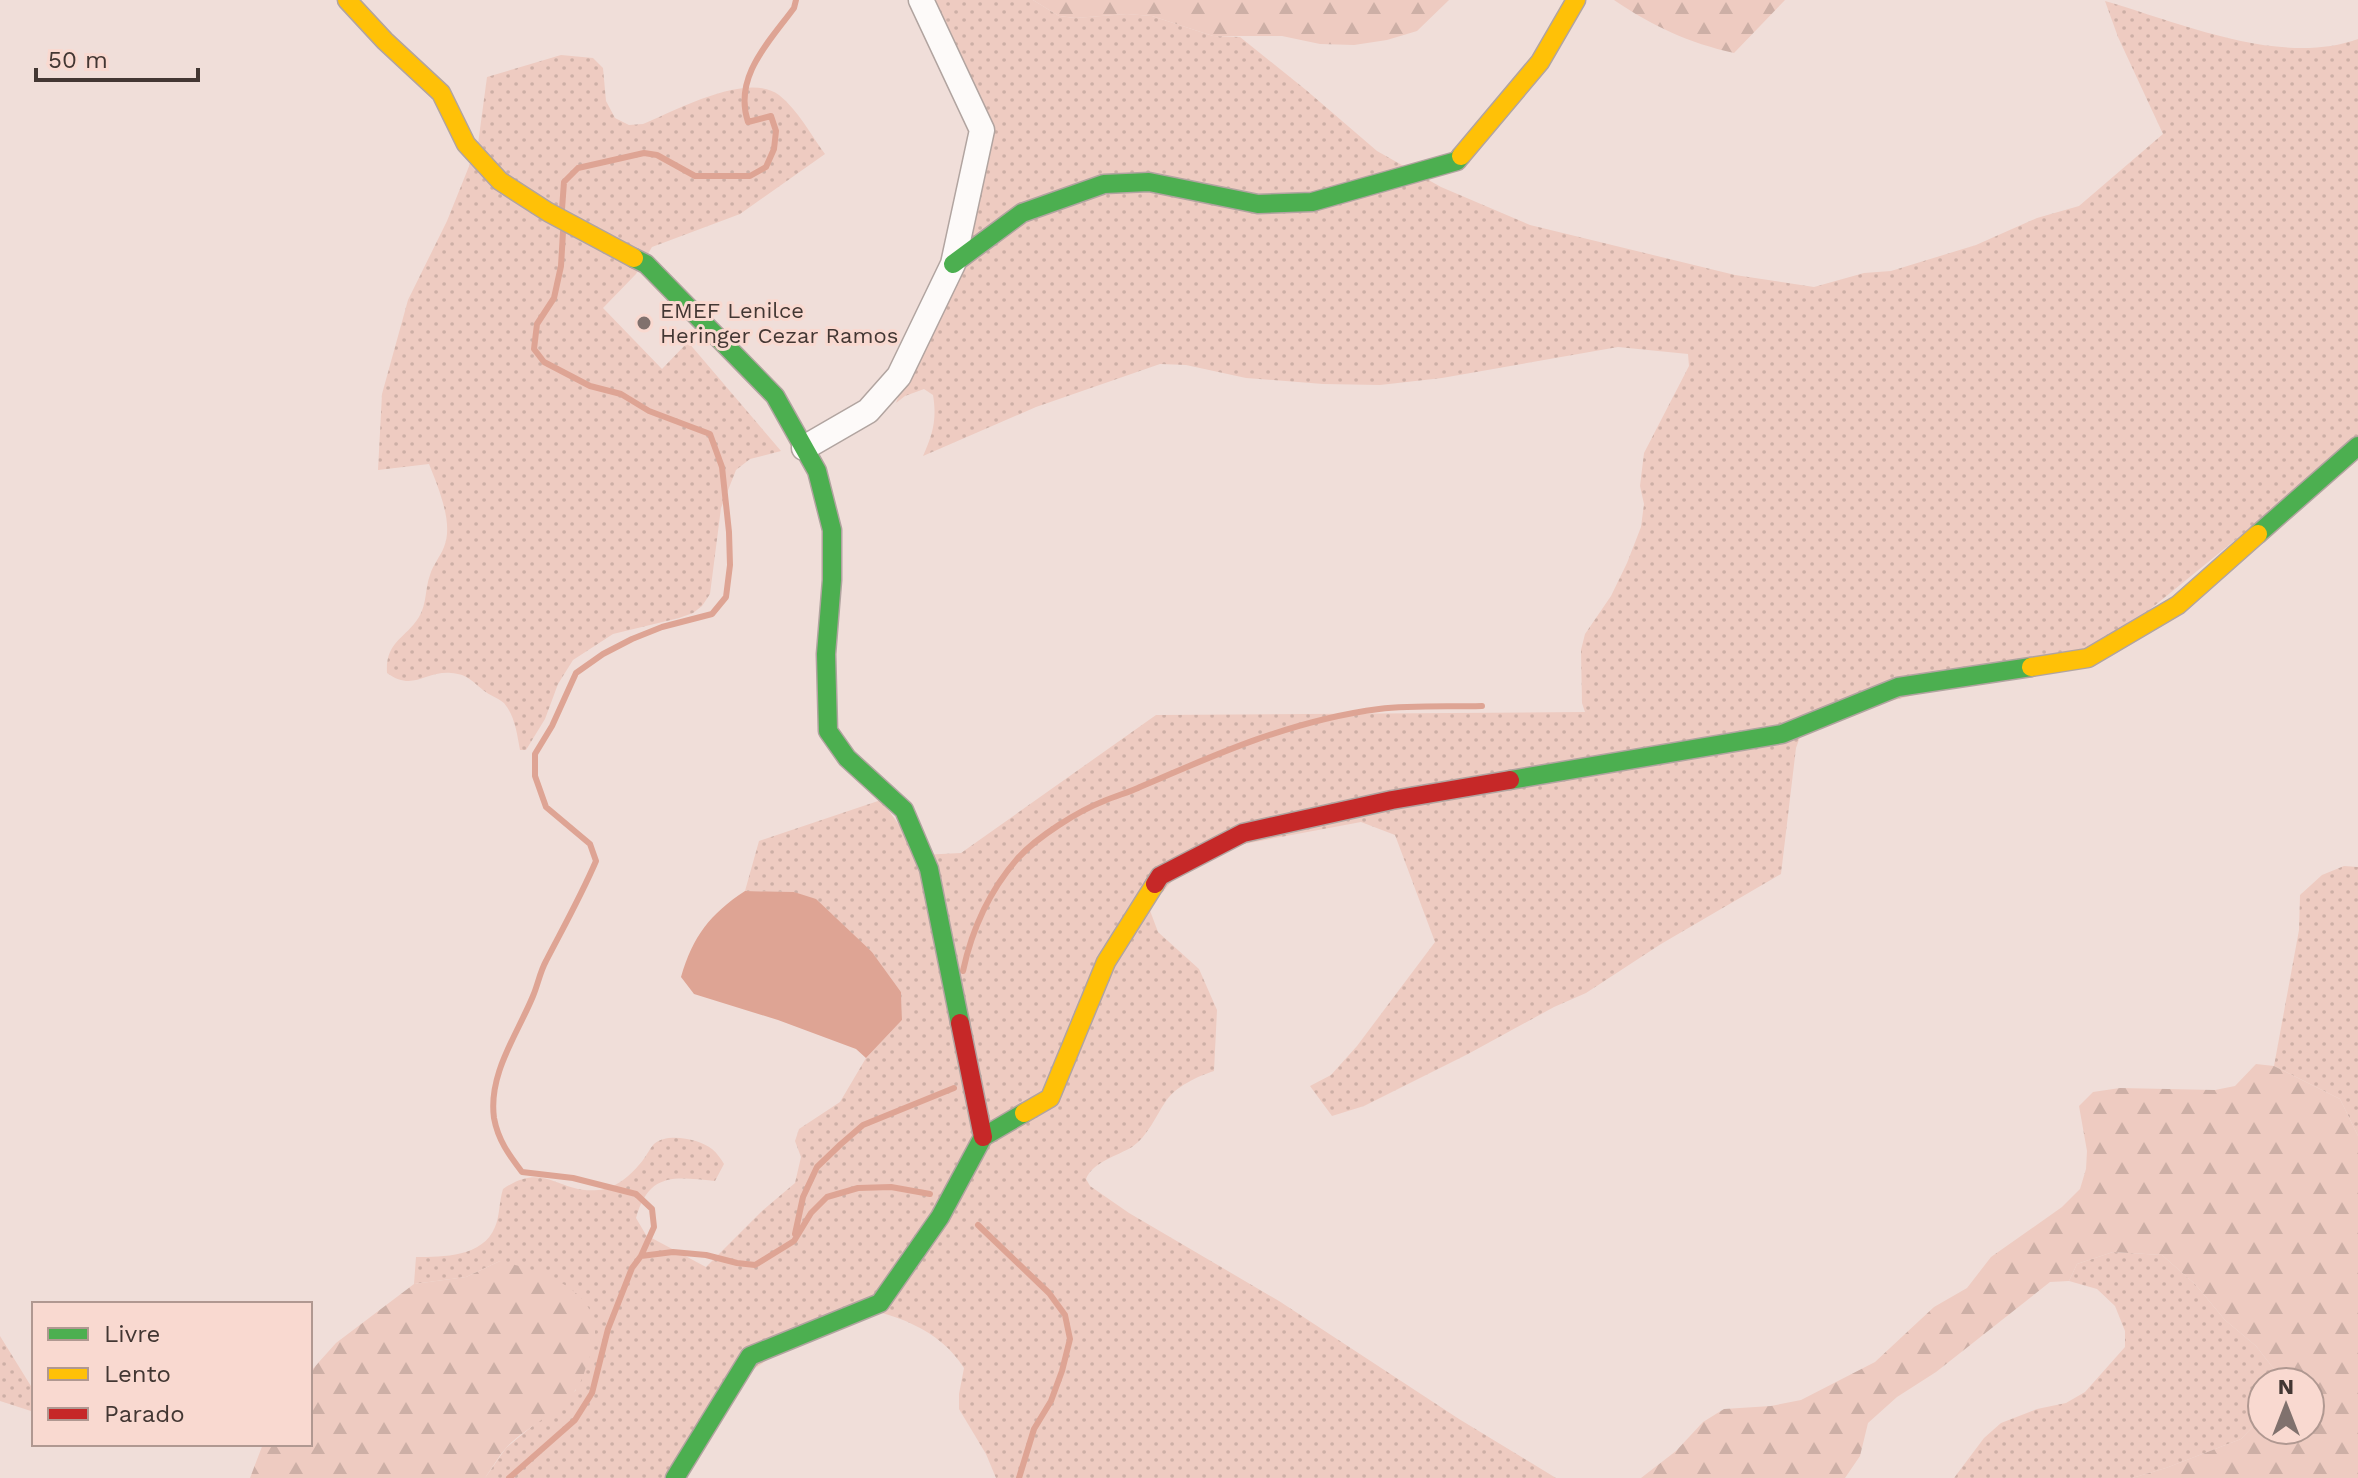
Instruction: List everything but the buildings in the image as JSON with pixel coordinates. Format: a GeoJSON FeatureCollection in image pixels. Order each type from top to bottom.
{"type":"FeatureCollection","features":[{"type":"Feature","properties":{"kind":"street"},"geometry":{"type":"LineString","coordinates":[[347,0],[385,41],[441,93],[466,144],[500,181],[548,212],[646,264],[775,396],[817,471],[832,530],[832,580],[826,654],[828,731],[847,758],[904,810],[929,869],[983,1137]]}},
{"type":"Feature","properties":{"kind":"street"},"geometry":{"type":"LineString","coordinates":[[804,448],[868,411],[899,376],[953,264],[982,130],[921,0]]}},
{"type":"Feature","properties":{"kind":"street"},"geometry":{"type":"LineString","coordinates":[[953,264],[1022,213],[1104,184],[1149,182],[1258,204],[1312,202],[1457,161],[1540,62],[1576,0]]}},
{"type":"Feature","properties":{"kind":"street"},"geometry":{"type":"LineString","coordinates":[[675,1478],[750,1356],[880,1303],[940,1217],[983,1137],[1050,1098],[1106,962],[1160,876],[1243,833],[1392,800],[1782,734],[1898,687],[2088,658],[2178,605],[2358,446]]}},
{"type":"Feature","properties":{"kind":"green space"},"geometry":{"type":"Polygon","coordinates":[[[917,0],[1033,0],[1059,16],[1152,16],[1213,36],[1240,37],[1377,151],[1441,187],[1530,225],[1735,275],[1814,287],[1864,273],[1891,271],[1976,245],[2037,218],[2079,206],[2163,134],[2118,37],[2105,1],[2198,30],[2264,45],[2297,48],[2328,46],[2358,39],[2358,440],[2105,646],[1805,723],[1796,748],[1781,874],[1661,944],[1586,993],[1364,1106],[1332,1116],[1310,1086],[1331,1075],[1357,1046],[1435,942],[1395,835],[1361,822],[1196,853],[1149,908],[1158,932],[1199,969],[1217,1010],[1214,1071],[1175,1091],[1138,1143],[1089,1173],[1086,1179],[1090,1186],[1129,1213],[1279,1301],[1459,1419],[1556,1478],[996,1478],[986,1454],[959,1409],[964,1368],[954,1354],[914,1325],[881,1313],[848,1306],[721,1391],[674,1478],[485,1478],[506,1448],[576,1390],[500,1261],[466,1277],[414,1284],[416,1257],[461,1253],[481,1244],[495,1227],[503,1189],[518,1181],[530,1177],[541,1178],[584,1190],[605,1189],[629,1175],[654,1144],[675,1138],[707,1145],[724,1164],[715,1181],[675,1179],[656,1185],[641,1203],[636,1218],[646,1235],[706,1267],[795,1183],[801,1157],[795,1141],[799,1129],[840,1102],[866,1058],[902,1020],[901,992],[872,952],[794,892],[745,891],[759,841],[881,800],[921,855],[961,853],[1156,715],[1585,712],[1582,703],[1581,650],[1585,634],[1611,596],[1641,527],[1644,504],[1640,486],[1644,453],[1689,366],[1688,354],[1618,347],[1442,378],[1380,385],[1246,378],[1186,365],[1160,364],[1036,407],[923,456],[933,426],[933,395],[924,389],[896,403],[957,229],[971,147],[956,75],[917,0]]]}},
{"type":"Feature","properties":{"kind":"green space"},"geometry":{"type":"Polygon","coordinates":[[[1033,0],[1449,0],[1417,31],[1354,45],[1320,44],[1282,36],[1213,36],[1152,16],[1059,16],[1033,0]]]}},
{"type":"Feature","properties":{"kind":"green space"},"geometry":{"type":"Polygon","coordinates":[[[1614,0],[1785,0],[1734,53],[1671,32],[1614,0]]]}},
{"type":"Feature","properties":{"kind":"green space"},"geometry":{"type":"Polygon","coordinates":[[[561,55],[593,58],[603,68],[606,101],[615,118],[629,125],[643,124],[730,90],[765,89],[779,95],[792,108],[825,154],[740,214],[652,247],[636,274],[603,308],[662,369],[688,342],[781,451],[750,459],[736,470],[721,508],[710,594],[702,606],[679,618],[613,634],[573,660],[558,684],[545,719],[526,750],[520,750],[508,708],[469,678],[442,673],[404,681],[387,673],[393,647],[422,612],[430,575],[447,537],[447,527],[444,505],[429,464],[378,470],[382,394],[408,300],[447,221],[478,144],[487,77],[561,55]]]}},
{"type":"Feature","properties":{"kind":"green space"},"geometry":{"type":"Polygon","coordinates":[[[2344,866],[2358,867],[2358,1136],[2340,1099],[2274,1066],[2299,930],[2300,895],[2322,875],[2344,866]]]}},
{"type":"Feature","properties":{"kind":"green space"},"geometry":{"type":"Polygon","coordinates":[[[2256,1064],[2274,1066],[2340,1099],[2358,1136],[2358,1478],[2132,1478],[2241,1439],[2246,1434],[2246,1446],[2326,1446],[2326,1366],[2272,1366],[2256,1346],[2225,1320],[2195,1284],[2162,1255],[2113,1252],[2077,1264],[2069,1281],[2050,1282],[1936,1372],[1897,1397],[1868,1423],[1860,1456],[1845,1478],[1641,1478],[1676,1451],[1703,1422],[1724,1409],[1771,1406],[1801,1400],[1875,1362],[1934,1307],[1967,1288],[1991,1257],[2062,1207],[2080,1189],[2086,1169],[2087,1151],[2079,1106],[2093,1092],[2120,1088],[2215,1090],[2235,1086],[2256,1064]]]}},
{"type":"Feature","properties":{"kind":"green space"},"geometry":{"type":"Polygon","coordinates":[[[2113,1252],[2162,1255],[2195,1284],[2225,1320],[2256,1346],[2272,1366],[2246,1366],[2246,1434],[2241,1439],[2132,1478],[1954,1478],[1984,1438],[2001,1423],[2037,1409],[2066,1403],[2085,1392],[2125,1347],[2125,1331],[2115,1306],[2097,1289],[2069,1281],[2077,1264],[2113,1252]]]}},
{"type":"Feature","properties":{"kind":"green space"},"geometry":{"type":"Polygon","coordinates":[[[500,1261],[519,1266],[574,1291],[586,1304],[594,1320],[595,1339],[578,1386],[570,1397],[503,1451],[485,1478],[250,1478],[262,1446],[312,1446],[312,1370],[336,1343],[414,1284],[466,1277],[500,1261]]]}},
{"type":"Feature","properties":{"kind":"green space"},"geometry":{"type":"Polygon","coordinates":[[[0,1336],[32,1388],[32,1411],[0,1401],[0,1336]]]}},
{"type":"Feature","properties":{"kind":"shaded area"},"geometry":{"type":"Polygon","coordinates":[[[745,891],[794,892],[816,899],[872,952],[901,992],[902,1020],[866,1058],[856,1049],[694,994],[681,977],[704,927],[722,908],[745,891]]]}},
{"type":"Feature","properties":{"kind":"waterway"},"geometry":{"type":"LineString","coordinates":[[562,209],[564,182],[578,168],[644,153],[657,155],[695,176],[750,176],[766,167],[774,149],[776,131],[771,116],[748,122],[745,90],[756,61],[794,8],[796,0]]}},
{"type":"Feature","properties":{"kind":"waterway"},"geometry":{"type":"LineString","coordinates":[[509,1478],[575,1420],[592,1393],[608,1329],[632,1268],[654,1227],[652,1209],[636,1194],[573,1178],[522,1172],[505,1147],[496,1126],[493,1102],[499,1070],[544,965],[596,861],[590,844],[546,807],[535,776],[535,754],[552,726],[576,673],[632,639],[662,627],[712,614],[726,597],[730,565],[722,467],[710,434],[649,411],[621,394],[590,386],[544,362],[534,349],[537,324],[554,298],[561,266],[563,232]]}},
{"type":"Feature","properties":{"kind":"waterway"},"geometry":{"type":"LineString","coordinates":[[963,971],[983,911],[1008,870],[1036,842],[1082,811],[1226,751],[1316,721],[1392,708],[1482,706]]}},
{"type":"Feature","properties":{"kind":"waterway"},"geometry":{"type":"LineString","coordinates":[[795,1234],[803,1197],[817,1167],[841,1144],[863,1125],[954,1088]]}},
{"type":"Feature","properties":{"kind":"waterway"},"geometry":{"type":"LineString","coordinates":[[641,1256],[673,1252],[755,1265],[794,1241],[811,1213],[827,1197],[858,1188],[891,1187],[930,1194]]}},
{"type":"Feature","properties":{"kind":"waterway"},"geometry":{"type":"LineString","coordinates":[[978,1225],[1049,1293],[1065,1315],[1070,1339],[1051,1401],[1034,1429],[1019,1478]]}},
{"type":"Feature","properties":{"kind":"traffic: fast"},"geometry":{"type":"LineString","coordinates":[[953,264],[1022,213],[1104,184],[1149,182],[1258,204],[1312,202],[1457,161],[1461,156]]}},
{"type":"Feature","properties":{"kind":"traffic: fast"},"geometry":{"type":"LineString","coordinates":[[634,258],[646,264],[775,396],[817,471],[832,530],[832,580],[826,654],[828,731],[847,758],[904,810],[929,869],[960,1023]]}},
{"type":"Feature","properties":{"kind":"traffic: fast"},"geometry":{"type":"LineString","coordinates":[[2258,534],[2358,446]]}},
{"type":"Feature","properties":{"kind":"traffic: fast"},"geometry":{"type":"LineString","coordinates":[[1510,780],[1782,734],[1898,687],[2031,667]]}},
{"type":"Feature","properties":{"kind":"traffic: fast"},"geometry":{"type":"LineString","coordinates":[[675,1478],[750,1356],[880,1303],[940,1217],[983,1137],[1024,1113]]}},
{"type":"Feature","properties":{"kind":"traffic: slow"},"geometry":{"type":"LineString","coordinates":[[347,0],[385,41],[441,93],[466,144],[500,181],[548,212],[634,258]]}},
{"type":"Feature","properties":{"kind":"traffic: slow"},"geometry":{"type":"LineString","coordinates":[[1461,156],[1540,62],[1576,0]]}},
{"type":"Feature","properties":{"kind":"traffic: slow"},"geometry":{"type":"LineString","coordinates":[[2031,667],[2088,658],[2178,605],[2258,534]]}},
{"type":"Feature","properties":{"kind":"traffic: slow"},"geometry":{"type":"LineString","coordinates":[[1024,1113],[1050,1098],[1106,962],[1155,884]]}},
{"type":"Feature","properties":{"kind":"traffic: jam"},"geometry":{"type":"LineString","coordinates":[[1155,884],[1160,876],[1243,833],[1392,800],[1510,780]]}},
{"type":"Feature","properties":{"kind":"traffic: jam"},"geometry":{"type":"LineString","coordinates":[[960,1023],[983,1137]]}},
{"type":"Feature","properties":{"kind":"place","name":"EMEF Lenilce Heringer Cezar Ramos"},"geometry":{"type":"Point","coordinates":[644,323]}}]}
